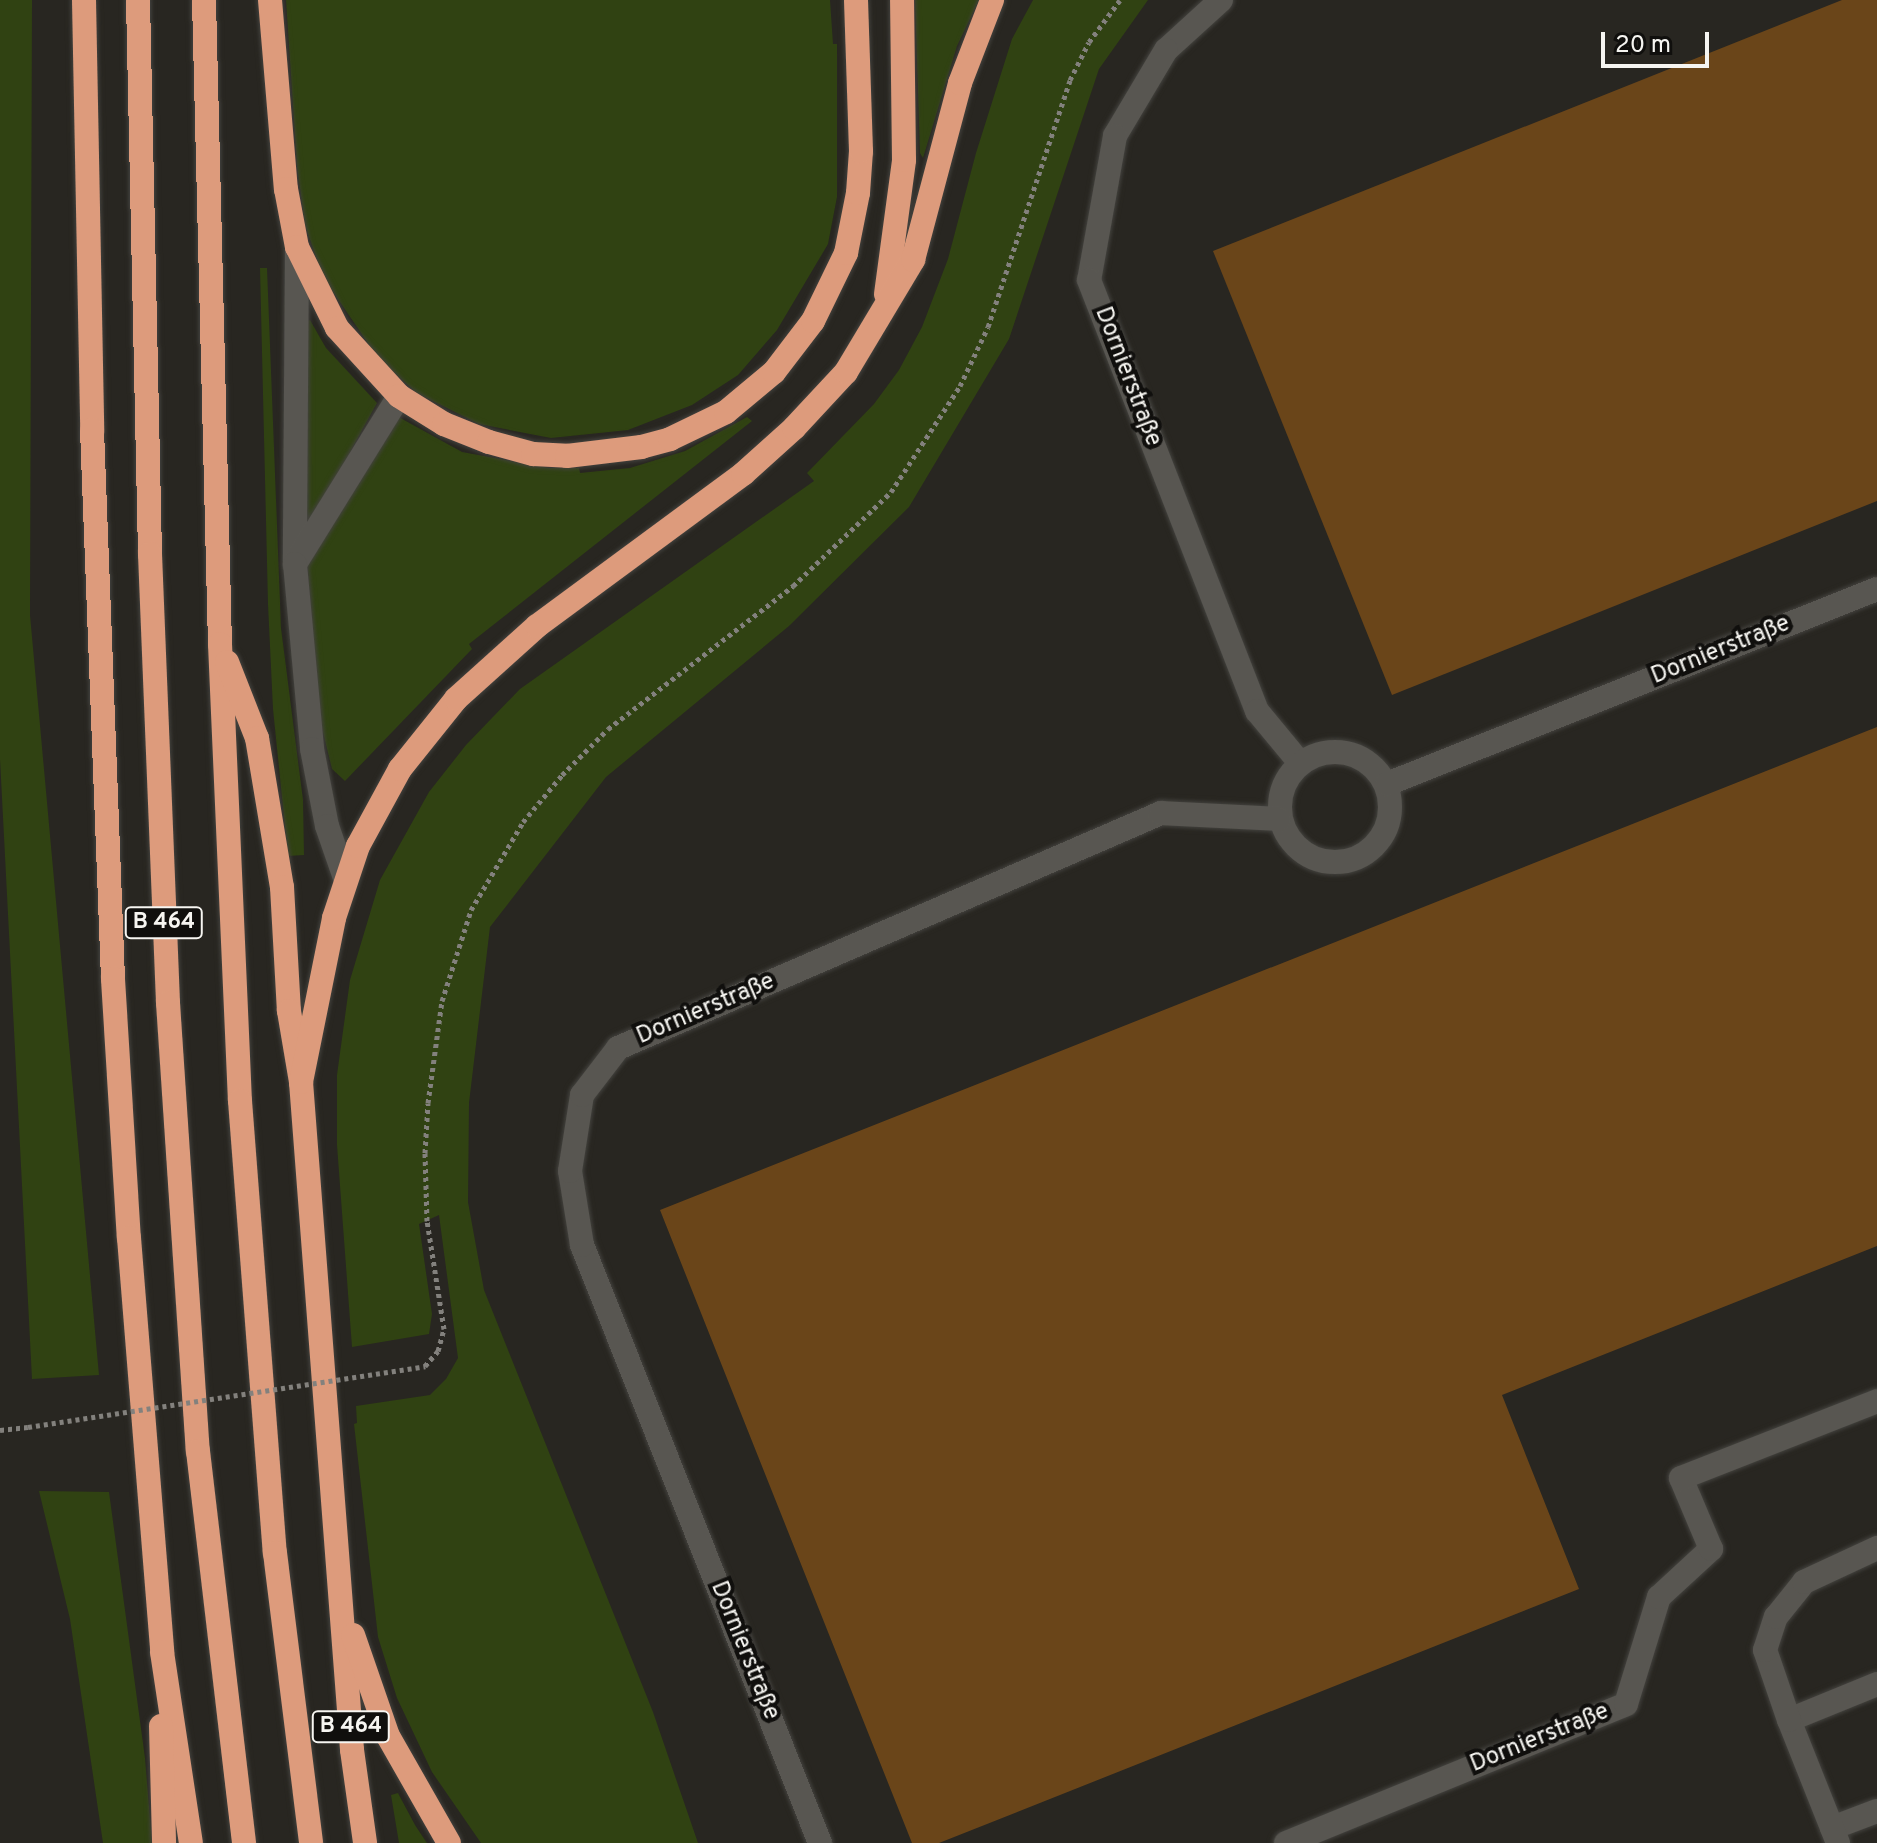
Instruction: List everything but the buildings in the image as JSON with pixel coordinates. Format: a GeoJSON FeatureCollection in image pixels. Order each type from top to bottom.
{"type":"FeatureCollection","features":[{"type":"Feature","properties":{"kind":"highway","name":"B 464"},"geometry":{"type":"LineString","coordinates":[[84,0],[92,415],[108,876],[130,1253],[162,1652],[191,1843]]}},
{"type":"Feature","properties":{"kind":"highway","name":"B 464"},"geometry":{"type":"LineString","coordinates":[[138,0],[150,570],[168,1003],[201,1477],[244,1843]]}},
{"type":"Feature","properties":{"kind":"highway","name":"B 464"},"geometry":{"type":"LineString","coordinates":[[204,0],[220,644],[232,956],[262,1419],[286,1650],[311,1843]]}},
{"type":"Feature","properties":{"kind":"highway"},"geometry":{"type":"LineString","coordinates":[[270,0],[286,189],[297,247],[337,328],[399,396],[444,424],[489,442],[533,454],[567,456],[603,455],[670,439],[726,412],[751,393],[784,360],[813,321],[846,253],[858,193],[861,151],[856,0]]}},
{"type":"Feature","properties":{"kind":"highway"},"geometry":{"type":"LineString","coordinates":[[884,308],[904,160],[902,0]]}},
{"type":"Feature","properties":{"kind":"highway"},"geometry":{"type":"LineString","coordinates":[[301,1082],[315,998],[346,881],[358,846],[400,769],[456,699],[537,626],[678,525],[794,428],[846,372],[913,260],[960,83],[992,0]]}},
{"type":"Feature","properties":{"kind":"highway","name":"B 464"},"geometry":{"type":"LineString","coordinates":[[220,644],[257,738],[282,887],[289,1011],[301,1082],[344,1610],[352,1750],[365,1843]]}},
{"type":"Feature","properties":{"kind":"highway"},"geometry":{"type":"LineString","coordinates":[[344,1610],[388,1736],[449,1843]]}},
{"type":"Feature","properties":{"kind":"highway"},"geometry":{"type":"LineString","coordinates":[[162,1652],[164,1843]]}},
{"type":"Feature","properties":{"kind":"lane","name":"Dornierstraße"},"geometry":{"type":"LineString","coordinates":[[1221,0],[1166,50],[1115,136],[1089,280],[1257,711],[1300,763]]}},
{"type":"Feature","properties":{"kind":"lane"},"geometry":{"type":"LineString","coordinates":[[297,247],[295,564],[312,749],[327,826],[346,881]]}},
{"type":"Feature","properties":{"kind":"lane"},"geometry":{"type":"LineString","coordinates":[[295,564],[399,396]]}},
{"type":"Feature","properties":{"kind":"lane","name":"Dornierstraße"},"geometry":{"type":"LineString","coordinates":[[1387,784],[1877,589]]}},
{"type":"Feature","properties":{"kind":"lane"},"geometry":{"type":"LineString","coordinates":[[1323,752],[1349,752],[1371,764],[1387,784],[1391,815],[1385,829],[1378,843],[1353,861],[1321,862],[1294,846],[1279,819],[1282,788],[1300,763],[1323,752]]}},
{"type":"Feature","properties":{"kind":"lane","name":"Dornierstraße"},"geometry":{"type":"LineString","coordinates":[[820,1843],[582,1245],[570,1171],[582,1095],[618,1048],[1161,813],[1279,819]]}},
{"type":"Feature","properties":{"kind":"lane","name":"Dornierstraße"},"geometry":{"type":"LineString","coordinates":[[1286,1843],[1626,1704],[1659,1597],[1711,1549],[1681,1478],[1877,1401]]}},
{"type":"Feature","properties":{"kind":"lane"},"geometry":{"type":"LineString","coordinates":[[1877,1548],[1804,1582],[1776,1617],[1765,1650],[1835,1836],[1877,1811]]}},
{"type":"Feature","properties":{"kind":"lane"},"geometry":{"type":"LineString","coordinates":[[1789,1720],[1877,1684]]}},
{"type":"Feature","properties":{"kind":"path"},"geometry":{"type":"LineString","coordinates":[[0,1430],[425,1366],[438,1351],[444,1329],[427,1221],[425,1153],[428,1103],[442,1001],[471,910],[523,822],[562,775],[608,729],[793,586],[891,492],[930,437],[983,339],[1070,80],[1089,42],[1120,0]]}},
{"type":"Feature","properties":{"kind":"green space"},"geometry":{"type":"Polygon","coordinates":[[[0,0],[32,0],[30,615],[99,1375],[32,1379],[0,759],[0,0]]]}},
{"type":"Feature","properties":{"kind":"green space"},"geometry":{"type":"Polygon","coordinates":[[[286,0],[830,0],[833,44],[837,44],[837,197],[828,244],[777,330],[738,375],[692,405],[628,430],[551,438],[479,424],[417,393],[378,358],[323,277],[305,225],[297,166],[286,0]]]}},
{"type":"Feature","properties":{"kind":"green space"},"geometry":{"type":"Polygon","coordinates":[[[915,0],[979,0],[957,46],[923,158],[920,153],[915,0]]]}},
{"type":"Feature","properties":{"kind":"green space"},"geometry":{"type":"Polygon","coordinates":[[[1033,0],[1148,0],[1099,69],[1009,339],[909,507],[789,626],[606,777],[490,927],[469,1103],[468,1202],[484,1290],[653,1712],[698,1843],[481,1843],[432,1772],[397,1698],[378,1637],[354,1424],[357,1423],[356,1406],[430,1395],[446,1379],[458,1358],[439,1215],[419,1224],[432,1314],[429,1334],[352,1347],[337,1145],[337,1075],[350,980],[380,880],[429,792],[466,745],[520,689],[814,481],[807,473],[874,404],[899,370],[922,327],[948,259],[976,153],[1012,39],[1033,0]]]}},
{"type":"Feature","properties":{"kind":"green space"},"geometry":{"type":"Polygon","coordinates":[[[260,268],[267,268],[281,628],[303,800],[304,855],[288,856],[273,709],[268,604],[260,268]]]}},
{"type":"Feature","properties":{"kind":"green space"},"geometry":{"type":"Polygon","coordinates":[[[310,320],[326,348],[377,403],[306,532],[306,322],[310,320]]]}},
{"type":"Feature","properties":{"kind":"green space"},"geometry":{"type":"Polygon","coordinates":[[[395,415],[462,452],[549,468],[579,468],[580,473],[630,468],[685,451],[747,417],[752,421],[469,644],[472,649],[345,781],[332,769],[318,712],[307,557],[395,415]]]}},
{"type":"Feature","properties":{"kind":"green space"},"geometry":{"type":"Polygon","coordinates":[[[39,1491],[109,1492],[145,1758],[152,1843],[103,1843],[70,1619],[39,1491]]]}},
{"type":"Feature","properties":{"kind":"green space"},"geometry":{"type":"Polygon","coordinates":[[[398,1793],[427,1843],[399,1843],[391,1795],[398,1793]]]}}]}
